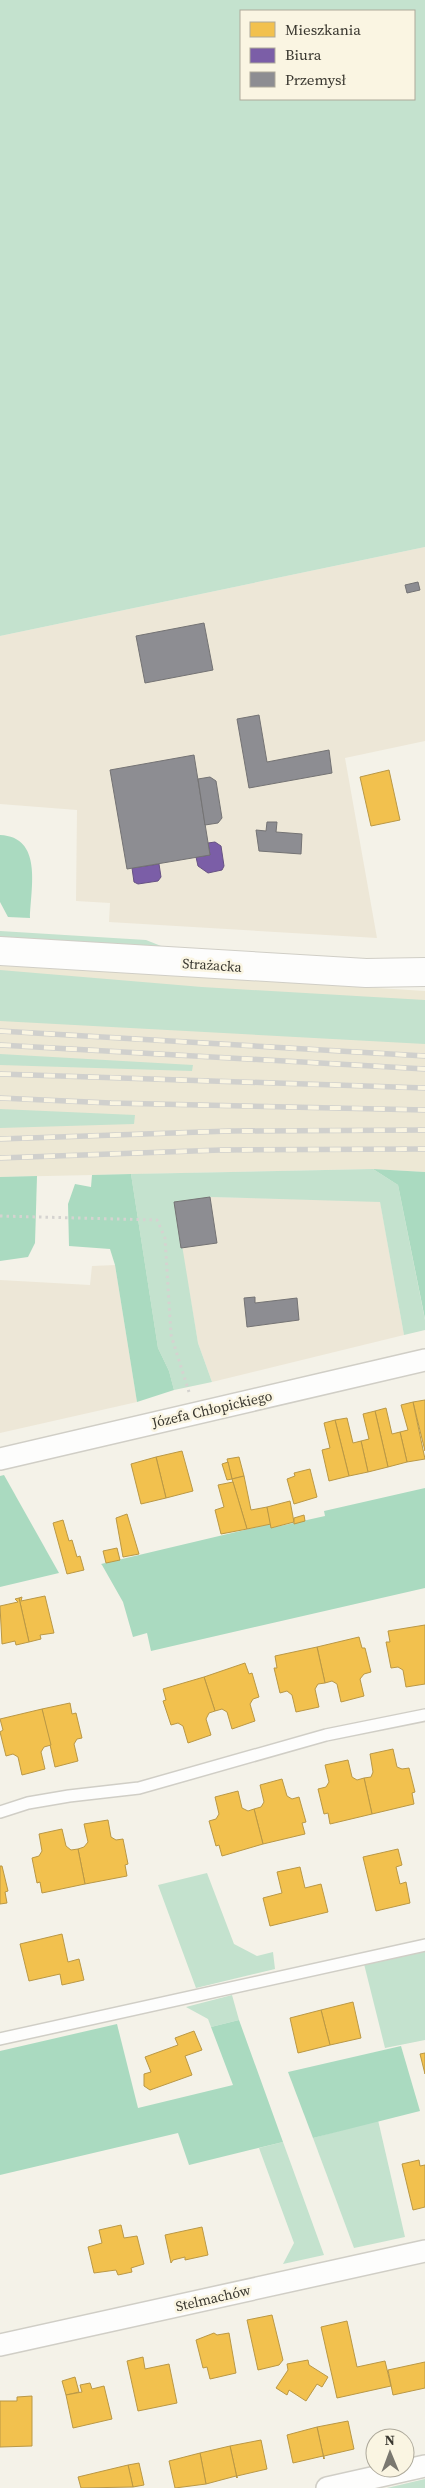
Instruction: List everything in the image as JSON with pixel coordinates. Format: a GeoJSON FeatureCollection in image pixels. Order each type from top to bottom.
{"type":"FeatureCollection","features":[{"type":"Feature","properties":{"kind":"main road","name":"Strażacka"},"geometry":{"type":"LineString","coordinates":[[0,951],[366,973],[425,972]]}},
{"type":"Feature","properties":{"kind":"street","name":"Józefa Chłopickiego"},"geometry":{"type":"LineString","coordinates":[[0,1459],[425,1360]]}},
{"type":"Feature","properties":{"kind":"street","name":"Stelmachów"},"geometry":{"type":"LineString","coordinates":[[0,2345],[425,2251]]}},
{"type":"Feature","properties":{"kind":"street"},"geometry":{"type":"LineString","coordinates":[[327,2488],[425,2466]]}},
{"type":"Feature","properties":{"kind":"lane"},"geometry":{"type":"LineString","coordinates":[[0,1812],[28,1803],[139,1788],[326,1735],[425,1715]]}},
{"type":"Feature","properties":{"kind":"lane"},"geometry":{"type":"LineString","coordinates":[[0,2039],[425,1945]]}},
{"type":"Feature","properties":{"kind":"path"},"geometry":{"type":"LineString","coordinates":[[0,1216],[157,1220],[165,1238],[171,1335],[196,1412]]}},
{"type":"Feature","properties":{"kind":"shaded area"},"geometry":{"type":"Polygon","coordinates":[[[425,547],[425,741],[345,758],[377,938],[109,922],[110,903],[76,901],[77,810],[0,804],[0,636],[425,547]]]}},
{"type":"Feature","properties":{"kind":"shaded area"},"geometry":{"type":"Polygon","coordinates":[[[0,964],[425,991],[425,1172],[373,1169],[0,1177],[0,964]]]}},
{"type":"Feature","properties":{"kind":"shaded area"},"geometry":{"type":"Polygon","coordinates":[[[210,1197],[380,1201],[404,1335],[212,1382],[198,1343],[174,1202],[210,1197]]]}},
{"type":"Feature","properties":{"kind":"shaded area"},"geometry":{"type":"Polygon","coordinates":[[[115,1265],[137,1402],[0,1433],[0,1280],[90,1285],[92,1266],[115,1265]]]}},
{"type":"Feature","properties":{"kind":"green space"},"geometry":{"type":"Polygon","coordinates":[[[0,0],[425,0],[425,547],[0,636],[0,0]]]}},
{"type":"Feature","properties":{"kind":"green space"},"geometry":{"type":"Polygon","coordinates":[[[0,835],[14,838],[23,844],[29,854],[32,866],[30,918],[8,917],[0,902],[0,835]]]}},
{"type":"Feature","properties":{"kind":"green space"},"geometry":{"type":"Polygon","coordinates":[[[0,931],[146,940],[166,948],[0,938],[0,931]]]}},
{"type":"Feature","properties":{"kind":"green space"},"geometry":{"type":"Polygon","coordinates":[[[0,970],[202,987],[425,1000],[425,1044],[0,1021],[0,970]]]}},
{"type":"Feature","properties":{"kind":"green space"},"geometry":{"type":"Polygon","coordinates":[[[0,1054],[193,1065],[192,1071],[0,1065],[0,1054]]]}},
{"type":"Feature","properties":{"kind":"green space"},"geometry":{"type":"Polygon","coordinates":[[[0,1109],[135,1115],[134,1124],[0,1128],[0,1109]]]}},
{"type":"Feature","properties":{"kind":"green space"},"geometry":{"type":"Polygon","coordinates":[[[373,1169],[398,1185],[425,1320],[425,1330],[404,1335],[380,1202],[210,1197],[175,1202],[198,1343],[212,1382],[174,1390],[169,1371],[158,1348],[131,1174],[373,1169]]]}},
{"type":"Feature","properties":{"kind":"green space"},"geometry":{"type":"Polygon","coordinates":[[[373,1169],[425,1172],[425,1319],[398,1185],[373,1169]]]}},
{"type":"Feature","properties":{"kind":"green space"},"geometry":{"type":"Polygon","coordinates":[[[131,1174],[158,1348],[169,1371],[174,1390],[137,1402],[115,1265],[110,1249],[69,1246],[68,1204],[75,1184],[91,1187],[92,1175],[131,1174]]]}},
{"type":"Feature","properties":{"kind":"green space"},"geometry":{"type":"Polygon","coordinates":[[[37,1176],[35,1243],[28,1257],[0,1261],[0,1177],[37,1176]]]}},
{"type":"Feature","properties":{"kind":"green space"},"geometry":{"type":"Polygon","coordinates":[[[4,1475],[59,1573],[0,1587],[0,1476],[4,1475]]]}},
{"type":"Feature","properties":{"kind":"green space"},"geometry":{"type":"Polygon","coordinates":[[[425,1488],[425,1588],[151,1651],[147,1633],[133,1637],[123,1602],[101,1564],[270,1524],[271,1528],[325,1516],[324,1511],[425,1488]]]}},
{"type":"Feature","properties":{"kind":"green space"},"geometry":{"type":"Polygon","coordinates":[[[207,1873],[234,1944],[257,1956],[273,1952],[275,1969],[196,1988],[158,1885],[207,1873]]]}},
{"type":"Feature","properties":{"kind":"green space"},"geometry":{"type":"Polygon","coordinates":[[[425,1950],[425,2040],[385,2048],[364,1964],[425,1950]]]}},
{"type":"Feature","properties":{"kind":"green space"},"geometry":{"type":"Polygon","coordinates":[[[232,1995],[239,2020],[211,2027],[208,2019],[186,2007],[232,1995]]]}},
{"type":"Feature","properties":{"kind":"green space"},"geometry":{"type":"Polygon","coordinates":[[[239,2020],[283,2142],[189,2165],[178,2133],[0,2175],[0,2051],[117,2024],[138,2108],[233,2085],[211,2027],[239,2020]]]}},
{"type":"Feature","properties":{"kind":"green space"},"geometry":{"type":"Polygon","coordinates":[[[401,2046],[420,2111],[313,2138],[288,2072],[401,2046]]]}},
{"type":"Feature","properties":{"kind":"green space"},"geometry":{"type":"Polygon","coordinates":[[[378,2120],[405,2237],[354,2248],[313,2138],[378,2120]]]}},
{"type":"Feature","properties":{"kind":"green space"},"geometry":{"type":"Polygon","coordinates":[[[283,2142],[324,2255],[283,2264],[294,2243],[259,2148],[283,2142]]]}},
{"type":"Feature","properties":{"kind":"green space"},"geometry":{"type":"Polygon","coordinates":[[[425,2479],[425,2488],[387,2488],[425,2479]]]}},
{"type":"Feature","properties":{"kind":"building: Mieszkania"},"geometry":{"type":"Polygon","coordinates":[[[389,770],[400,820],[371,826],[360,777],[389,770]]]}},
{"type":"Feature","properties":{"kind":"building: Mieszkania"},"geometry":{"type":"Polygon","coordinates":[[[425,1400],[425,1451],[413,1402],[425,1400]]]}},
{"type":"Feature","properties":{"kind":"building: Mieszkania"},"geometry":{"type":"Polygon","coordinates":[[[413,1402],[425,1459],[407,1462],[400,1432],[408,1430],[401,1405],[413,1402]]]}},
{"type":"Feature","properties":{"kind":"building: Mieszkania"},"geometry":{"type":"Polygon","coordinates":[[[386,1408],[392,1434],[400,1432],[407,1462],[388,1467],[375,1411],[386,1408]]]}},
{"type":"Feature","properties":{"kind":"building: Mieszkania"},"geometry":{"type":"Polygon","coordinates":[[[375,1411],[388,1467],[368,1472],[361,1441],[369,1439],[363,1414],[375,1411]]]}},
{"type":"Feature","properties":{"kind":"building: Mieszkania"},"geometry":{"type":"Polygon","coordinates":[[[347,1418],[353,1443],[361,1441],[368,1472],[349,1476],[335,1420],[347,1418]]]}},
{"type":"Feature","properties":{"kind":"building: Mieszkania"},"geometry":{"type":"Polygon","coordinates":[[[335,1420],[349,1476],[329,1481],[322,1450],[330,1448],[324,1423],[335,1420]]]}},
{"type":"Feature","properties":{"kind":"building: Mieszkania"},"geometry":{"type":"Polygon","coordinates":[[[182,1451],[193,1491],[166,1498],[156,1457],[182,1451]]]}},
{"type":"Feature","properties":{"kind":"building: Mieszkania"},"geometry":{"type":"Polygon","coordinates":[[[156,1457],[166,1498],[141,1504],[131,1464],[156,1457]]]}},
{"type":"Feature","properties":{"kind":"building: Mieszkania"},"geometry":{"type":"Polygon","coordinates":[[[239,1457],[244,1476],[232,1479],[227,1459],[239,1457]]]}},
{"type":"Feature","properties":{"kind":"building: Mieszkania"},"geometry":{"type":"Polygon","coordinates":[[[228,1462],[232,1479],[227,1480],[222,1464],[228,1462]]]}},
{"type":"Feature","properties":{"kind":"building: Mieszkania"},"geometry":{"type":"Polygon","coordinates":[[[310,1469],[317,1497],[294,1504],[287,1479],[295,1476],[294,1473],[310,1469]]]}},
{"type":"Feature","properties":{"kind":"building: Mieszkania"},"geometry":{"type":"Polygon","coordinates":[[[244,1476],[251,1510],[267,1507],[271,1524],[247,1529],[232,1479],[244,1476]]]}},
{"type":"Feature","properties":{"kind":"building: Mieszkania"},"geometry":{"type":"Polygon","coordinates":[[[233,1482],[247,1529],[221,1534],[215,1510],[224,1507],[218,1485],[233,1482]]]}},
{"type":"Feature","properties":{"kind":"building: Mieszkania"},"geometry":{"type":"Polygon","coordinates":[[[290,1501],[294,1522],[271,1528],[267,1507],[290,1501]]]}},
{"type":"Feature","properties":{"kind":"building: Mieszkania"},"geometry":{"type":"Polygon","coordinates":[[[127,1514],[139,1554],[123,1557],[116,1518],[127,1514]]]}},
{"type":"Feature","properties":{"kind":"building: Mieszkania"},"geometry":{"type":"Polygon","coordinates":[[[304,1515],[305,1521],[294,1524],[294,1518],[304,1515]]]}},
{"type":"Feature","properties":{"kind":"building: Mieszkania"},"geometry":{"type":"Polygon","coordinates":[[[63,1520],[69,1541],[72,1540],[77,1557],[80,1556],[84,1570],[67,1574],[53,1523],[63,1520]]]}},
{"type":"Feature","properties":{"kind":"building: Mieszkania"},"geometry":{"type":"Polygon","coordinates":[[[117,1548],[120,1560],[106,1563],[103,1551],[117,1548]]]}},
{"type":"Feature","properties":{"kind":"building: Mieszkania"},"geometry":{"type":"Polygon","coordinates":[[[45,1596],[54,1633],[40,1635],[41,1639],[29,1642],[19,1598],[22,1597],[21,1601],[45,1596]]]}},
{"type":"Feature","properties":{"kind":"building: Mieszkania"},"geometry":{"type":"Polygon","coordinates":[[[19,1598],[29,1642],[16,1645],[15,1641],[2,1644],[0,1606],[18,1602],[15,1599],[19,1598]]]}},
{"type":"Feature","properties":{"kind":"building: Mieszkania"},"geometry":{"type":"Polygon","coordinates":[[[425,1625],[425,1684],[406,1687],[403,1670],[398,1667],[391,1668],[386,1642],[390,1642],[388,1631],[425,1625]]]}},
{"type":"Feature","properties":{"kind":"building: Mieszkania"},"geometry":{"type":"Polygon","coordinates":[[[359,1637],[362,1648],[365,1648],[371,1672],[364,1674],[360,1679],[364,1696],[341,1702],[337,1684],[332,1681],[325,1683],[317,1647],[359,1637]]]}},
{"type":"Feature","properties":{"kind":"building: Mieszkania"},"geometry":{"type":"Polygon","coordinates":[[[317,1647],[325,1683],[318,1684],[315,1689],[319,1707],[296,1712],[292,1695],[287,1691],[280,1693],[274,1668],[277,1668],[275,1656],[317,1647]]]}},
{"type":"Feature","properties":{"kind":"building: Mieszkania"},"geometry":{"type":"Polygon","coordinates":[[[245,1663],[249,1674],[252,1673],[259,1697],[253,1699],[250,1704],[255,1721],[232,1729],[227,1712],[222,1709],[215,1711],[204,1677],[245,1663]]]}},
{"type":"Feature","properties":{"kind":"building: Mieszkania"},"geometry":{"type":"Polygon","coordinates":[[[204,1677],[215,1711],[209,1713],[206,1719],[211,1735],[188,1743],[183,1726],[178,1723],[171,1725],[163,1701],[166,1700],[163,1689],[204,1677]]]}},
{"type":"Feature","properties":{"kind":"building: Mieszkania"},"geometry":{"type":"Polygon","coordinates":[[[70,1703],[72,1714],[76,1713],[82,1738],[77,1739],[74,1744],[78,1761],[55,1767],[42,1709],[70,1703]]]}},
{"type":"Feature","properties":{"kind":"building: Mieszkania"},"geometry":{"type":"Polygon","coordinates":[[[42,1709],[51,1745],[44,1747],[41,1752],[45,1769],[22,1775],[18,1757],[13,1754],[6,1756],[0,1732],[3,1730],[0,1719],[42,1709]]]}},
{"type":"Feature","properties":{"kind":"building: Mieszkania"},"geometry":{"type":"Polygon","coordinates":[[[393,1749],[397,1767],[402,1769],[409,1768],[415,1792],[412,1793],[414,1804],[372,1814],[364,1778],[371,1777],[373,1772],[370,1754],[393,1749]]]}},
{"type":"Feature","properties":{"kind":"building: Mieszkania"},"geometry":{"type":"Polygon","coordinates":[[[348,1760],[352,1777],[357,1780],[364,1778],[372,1814],[330,1824],[328,1813],[324,1814],[318,1789],[326,1787],[329,1782],[325,1765],[348,1760]]]}},
{"type":"Feature","properties":{"kind":"building: Mieszkania"},"geometry":{"type":"Polygon","coordinates":[[[282,1779],[287,1796],[292,1799],[299,1797],[306,1822],[302,1823],[305,1834],[263,1844],[254,1809],[261,1807],[264,1802],[260,1785],[282,1779]]]}},
{"type":"Feature","properties":{"kind":"building: Mieszkania"},"geometry":{"type":"Polygon","coordinates":[[[238,1791],[242,1808],[248,1811],[254,1809],[263,1844],[222,1856],[219,1845],[216,1846],[209,1821],[216,1819],[219,1814],[215,1797],[238,1791]]]}},
{"type":"Feature","properties":{"kind":"building: Mieszkania"},"geometry":{"type":"Polygon","coordinates":[[[108,1820],[111,1837],[116,1840],[123,1839],[128,1864],[125,1865],[127,1876],[85,1884],[78,1849],[84,1847],[88,1842],[84,1824],[108,1820]]]}},
{"type":"Feature","properties":{"kind":"building: Mieszkania"},"geometry":{"type":"Polygon","coordinates":[[[62,1829],[66,1846],[71,1850],[78,1849],[85,1884],[42,1893],[40,1882],[37,1883],[32,1858],[39,1856],[42,1851],[39,1834],[62,1829]]]}},
{"type":"Feature","properties":{"kind":"building: Mieszkania"},"geometry":{"type":"Polygon","coordinates":[[[398,1849],[402,1865],[396,1867],[400,1884],[406,1882],[410,1903],[376,1911],[363,1857],[398,1849]]]}},
{"type":"Feature","properties":{"kind":"building: Mieszkania"},"geometry":{"type":"Polygon","coordinates":[[[0,1866],[2,1866],[8,1891],[5,1892],[7,1903],[0,1904],[0,1866]]]}},
{"type":"Feature","properties":{"kind":"building: Mieszkania"},"geometry":{"type":"Polygon","coordinates":[[[300,1867],[305,1888],[321,1884],[328,1912],[270,1926],[263,1898],[282,1893],[277,1872],[300,1867]]]}},
{"type":"Feature","properties":{"kind":"building: Mieszkania"},"geometry":{"type":"Polygon","coordinates":[[[62,1934],[68,1962],[79,1959],[84,1980],[62,1985],[60,1974],[29,1981],[20,1944],[62,1934]]]}},
{"type":"Feature","properties":{"kind":"building: Mieszkania"},"geometry":{"type":"Polygon","coordinates":[[[353,2002],[361,2038],[330,2045],[321,2010],[353,2002]]]}},
{"type":"Feature","properties":{"kind":"building: Mieszkania"},"geometry":{"type":"Polygon","coordinates":[[[321,2010],[330,2045],[298,2053],[290,2018],[321,2010]]]}},
{"type":"Feature","properties":{"kind":"building: Mieszkania"},"geometry":{"type":"Polygon","coordinates":[[[194,2031],[202,2050],[185,2056],[192,2075],[150,2090],[144,2086],[144,2074],[151,2072],[145,2057],[178,2045],[175,2038],[194,2031]]]}},
{"type":"Feature","properties":{"kind":"building: Mieszkania"},"geometry":{"type":"Polygon","coordinates":[[[425,2053],[425,2074],[420,2054],[425,2053]]]}},
{"type":"Feature","properties":{"kind":"building: Mieszkania"},"geometry":{"type":"Polygon","coordinates":[[[419,2160],[420,2166],[425,2165],[425,2207],[413,2210],[402,2164],[419,2160]]]}},
{"type":"Feature","properties":{"kind":"building: Mieszkania"},"geometry":{"type":"Polygon","coordinates":[[[121,2225],[124,2238],[137,2236],[144,2264],[131,2268],[132,2272],[118,2275],[116,2270],[94,2273],[88,2247],[102,2243],[99,2230],[121,2225]]]}},
{"type":"Feature","properties":{"kind":"building: Mieszkania"},"geometry":{"type":"Polygon","coordinates":[[[202,2227],[208,2255],[185,2260],[185,2257],[173,2260],[171,2263],[165,2235],[202,2227]]]}},
{"type":"Feature","properties":{"kind":"building: Mieszkania"},"geometry":{"type":"Polygon","coordinates":[[[272,2315],[283,2360],[279,2365],[258,2370],[247,2320],[272,2315]]]}},
{"type":"Feature","properties":{"kind":"building: Mieszkania"},"geometry":{"type":"Polygon","coordinates":[[[347,2321],[357,2367],[385,2361],[391,2386],[337,2398],[321,2327],[347,2321]]]}},
{"type":"Feature","properties":{"kind":"building: Mieszkania"},"geometry":{"type":"Polygon","coordinates":[[[214,2333],[217,2335],[229,2333],[236,2373],[210,2379],[207,2367],[203,2368],[196,2340],[214,2333]]]}},
{"type":"Feature","properties":{"kind":"building: Mieszkania"},"geometry":{"type":"Polygon","coordinates":[[[143,2357],[145,2369],[169,2364],[177,2403],[138,2411],[127,2361],[143,2357]]]}},
{"type":"Feature","properties":{"kind":"building: Mieszkania"},"geometry":{"type":"Polygon","coordinates":[[[308,2360],[309,2365],[328,2377],[322,2387],[317,2384],[306,2401],[289,2390],[287,2395],[276,2388],[288,2370],[287,2364],[308,2360]]]}},
{"type":"Feature","properties":{"kind":"building: Mieszkania"},"geometry":{"type":"Polygon","coordinates":[[[425,2362],[425,2388],[393,2395],[388,2370],[425,2362]]]}},
{"type":"Feature","properties":{"kind":"building: Mieszkania"},"geometry":{"type":"Polygon","coordinates":[[[75,2377],[79,2392],[66,2395],[62,2381],[75,2377]]]}},
{"type":"Feature","properties":{"kind":"building: Mieszkania"},"geometry":{"type":"Polygon","coordinates":[[[90,2383],[92,2389],[104,2386],[112,2419],[73,2428],[66,2395],[82,2392],[80,2385],[90,2383]]]}},
{"type":"Feature","properties":{"kind":"building: Mieszkania"},"geometry":{"type":"Polygon","coordinates":[[[32,2396],[32,2446],[0,2447],[0,2401],[17,2401],[17,2397],[32,2396]]]}},
{"type":"Feature","properties":{"kind":"building: Mieszkania"},"geometry":{"type":"Polygon","coordinates":[[[348,2421],[354,2449],[324,2456],[324,2459],[317,2427],[348,2421]]]}},
{"type":"Feature","properties":{"kind":"building: Mieszkania"},"geometry":{"type":"Polygon","coordinates":[[[317,2427],[324,2459],[323,2456],[293,2463],[287,2435],[317,2427]]]}},
{"type":"Feature","properties":{"kind":"building: Mieszkania"},"geometry":{"type":"Polygon","coordinates":[[[261,2440],[267,2469],[237,2476],[237,2478],[230,2446],[261,2440]]]}},
{"type":"Feature","properties":{"kind":"building: Mieszkania"},"geometry":{"type":"Polygon","coordinates":[[[230,2446],[237,2478],[236,2476],[206,2484],[200,2453],[230,2446]]]}},
{"type":"Feature","properties":{"kind":"building: Mieszkania"},"geometry":{"type":"Polygon","coordinates":[[[200,2453],[206,2484],[175,2488],[169,2461],[200,2453]]]}},
{"type":"Feature","properties":{"kind":"building: Mieszkania"},"geometry":{"type":"Polygon","coordinates":[[[139,2463],[144,2485],[133,2487],[128,2465],[139,2463]]]}},
{"type":"Feature","properties":{"kind":"building: Mieszkania"},"geometry":{"type":"Polygon","coordinates":[[[128,2465],[133,2487],[81,2488],[78,2477],[128,2465]]]}},
{"type":"Feature","properties":{"kind":"building: Biura"},"geometry":{"type":"Polygon","coordinates":[[[215,842],[221,846],[224,866],[222,870],[208,873],[198,866],[196,857],[210,855],[208,843],[215,842]]]}},
{"type":"Feature","properties":{"kind":"building: Biura"},"geometry":{"type":"Polygon","coordinates":[[[159,864],[161,877],[158,881],[138,884],[134,882],[132,868],[159,864]]]}},
{"type":"Feature","properties":{"kind":"building: Przemysł"},"geometry":{"type":"Polygon","coordinates":[[[418,582],[420,590],[407,593],[405,585],[418,582]]]}},
{"type":"Feature","properties":{"kind":"building: Przemysł"},"geometry":{"type":"Polygon","coordinates":[[[204,623],[213,670],[145,683],[136,636],[204,623]]]}},
{"type":"Feature","properties":{"kind":"building: Przemysł"},"geometry":{"type":"Polygon","coordinates":[[[259,715],[267,762],[329,750],[332,773],[249,788],[237,719],[259,715]]]}},
{"type":"Feature","properties":{"kind":"building: Przemysł"},"geometry":{"type":"Polygon","coordinates":[[[194,755],[210,855],[127,869],[110,770],[194,755]]]}},
{"type":"Feature","properties":{"kind":"building: Przemysł"},"geometry":{"type":"Polygon","coordinates":[[[210,777],[216,781],[222,818],[218,823],[205,825],[198,779],[210,777]]]}},
{"type":"Feature","properties":{"kind":"building: Przemysł"},"geometry":{"type":"Polygon","coordinates":[[[267,822],[277,822],[276,832],[302,834],[301,854],[259,851],[256,830],[266,831],[267,822]]]}},
{"type":"Feature","properties":{"kind":"building: Przemysł"},"geometry":{"type":"Polygon","coordinates":[[[210,1197],[217,1243],[181,1248],[174,1202],[210,1197]]]}},
{"type":"Feature","properties":{"kind":"building: Przemysł"},"geometry":{"type":"Polygon","coordinates":[[[255,1297],[255,1303],[297,1298],[299,1320],[247,1327],[244,1298],[255,1297]]]}},
{"type":"Feature","properties":{"kind":"railway"},"geometry":{"type":"LineString","coordinates":[[0,1031],[425,1056]]}},
{"type":"Feature","properties":{"kind":"railway"},"geometry":{"type":"LineString","coordinates":[[0,1045],[425,1069]]}},
{"type":"Feature","properties":{"kind":"railway"},"geometry":{"type":"LineString","coordinates":[[0,1074],[425,1088]]}},
{"type":"Feature","properties":{"kind":"railway"},"geometry":{"type":"LineString","coordinates":[[0,1098],[111,1103],[425,1110]]}},
{"type":"Feature","properties":{"kind":"railway"},"geometry":{"type":"LineString","coordinates":[[0,1139],[230,1131],[425,1130]]}},
{"type":"Feature","properties":{"kind":"railway"},"geometry":{"type":"LineString","coordinates":[[0,1158],[221,1150],[425,1149]]}}]}
